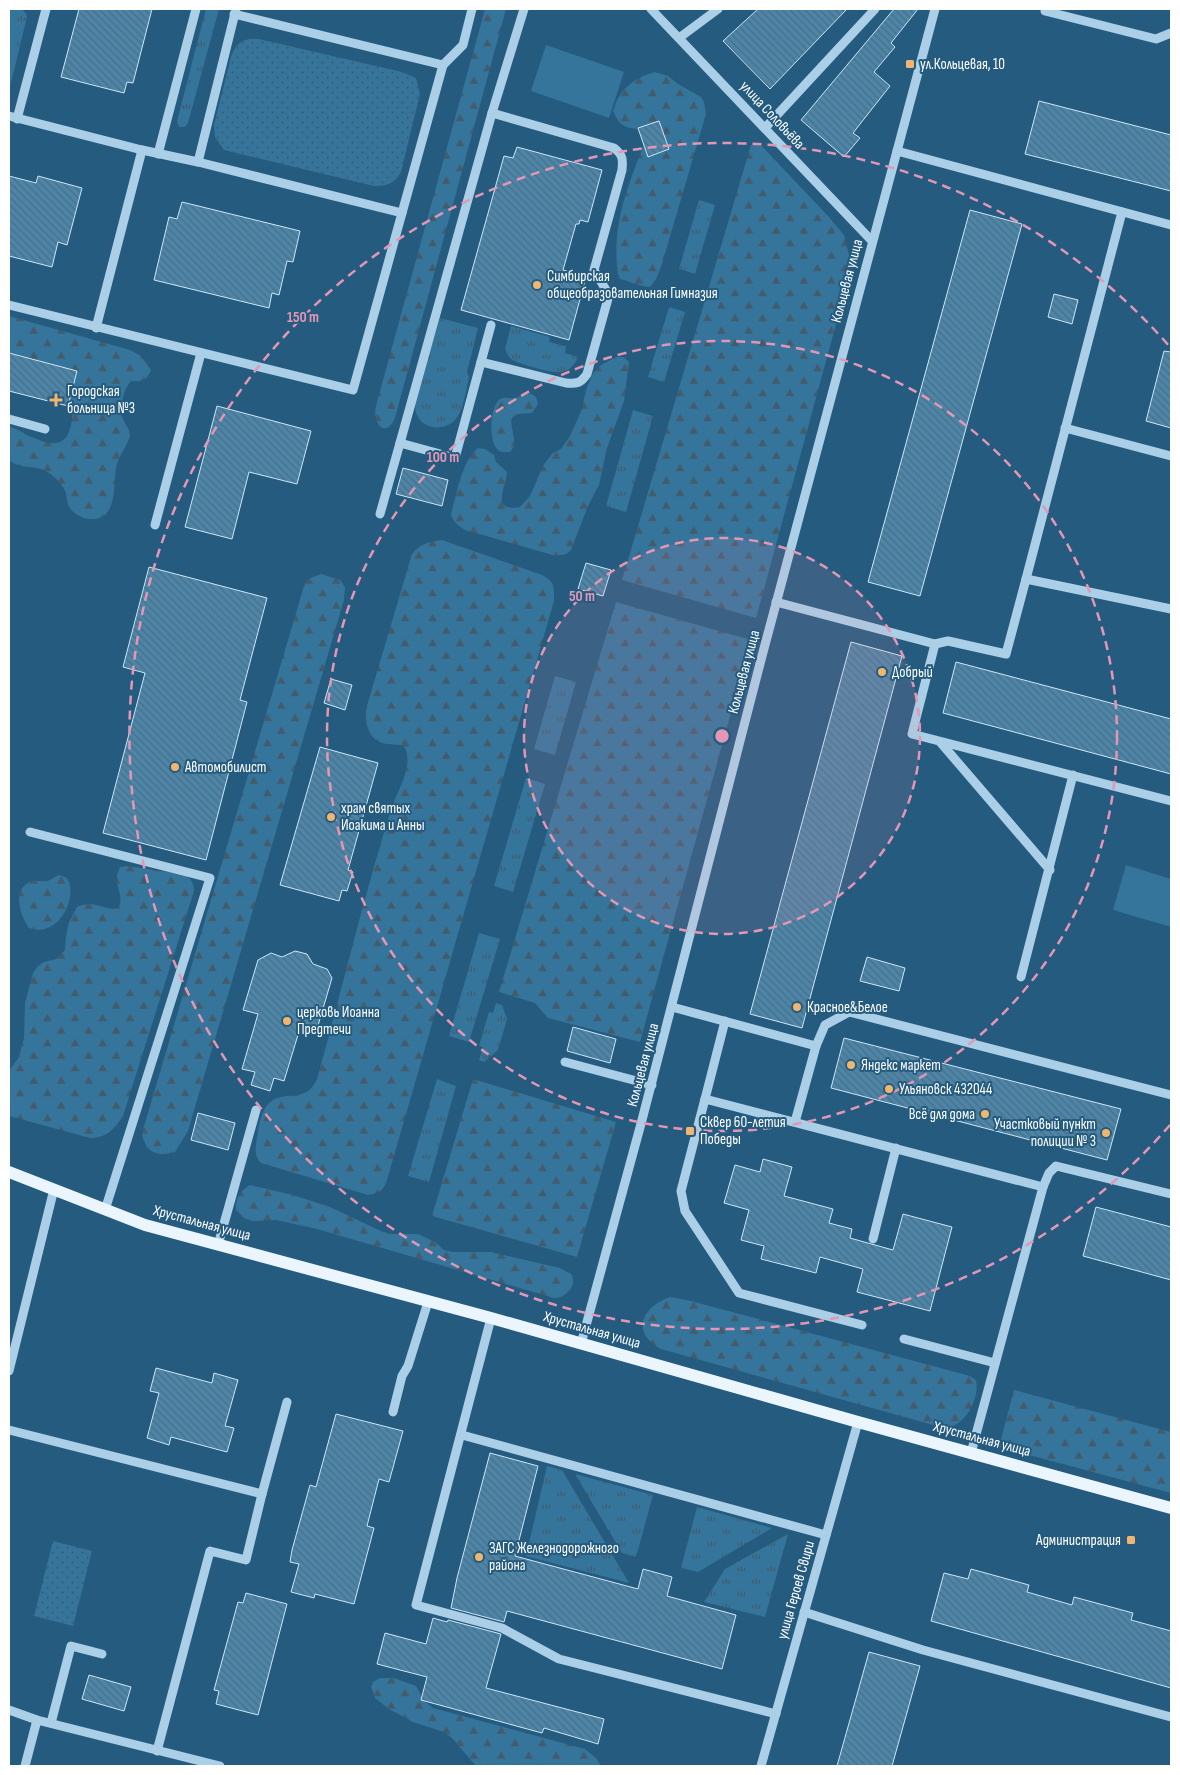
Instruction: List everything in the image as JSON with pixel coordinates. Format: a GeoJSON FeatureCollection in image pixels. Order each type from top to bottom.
{"type":"FeatureCollection","features":[{"type":"Feature","properties":{"kind":"main road","name":"Хрустальная улица"},"geometry":{"type":"LineString","coordinates":[[9,1172],[145,1225],[492,1318],[858,1422],[1171,1508]]}},
{"type":"Feature","properties":{"kind":"street"},"geometry":{"type":"LineString","coordinates":[[46,9],[13,117],[402,213]]}},
{"type":"Feature","properties":{"kind":"street"},"geometry":{"type":"LineString","coordinates":[[158,154],[196,9]]}},
{"type":"Feature","properties":{"kind":"street"},"geometry":{"type":"LineString","coordinates":[[9,305],[353,390],[443,65],[463,45],[472,9]]}},
{"type":"Feature","properties":{"kind":"street"},"geometry":{"type":"LineString","coordinates":[[380,514],[492,113],[524,9]]}},
{"type":"Feature","properties":{"kind":"street","name":"улица Соловьёва"},"geometry":{"type":"LineString","coordinates":[[651,9],[872,241]]}},
{"type":"Feature","properties":{"kind":"street"},"geometry":{"type":"LineString","coordinates":[[679,38],[718,9]]}},
{"type":"Feature","properties":{"kind":"street"},"geometry":{"type":"LineString","coordinates":[[765,128],[875,9]]}},
{"type":"Feature","properties":{"kind":"street","name":"Кольцевая улица"},"geometry":{"type":"LineString","coordinates":[[581,1344],[652,1085],[776,602],[936,9]]}},
{"type":"Feature","properties":{"kind":"street"},"geometry":{"type":"LineString","coordinates":[[1046,9],[1045,11],[1156,39],[1171,33]]}},
{"type":"Feature","properties":{"kind":"street"},"geometry":{"type":"LineString","coordinates":[[198,162],[235,11],[443,65]]}},
{"type":"Feature","properties":{"kind":"street"},"geometry":{"type":"LineString","coordinates":[[481,362],[566,384],[576,384],[583,381],[587,374],[608,296],[594,270],[622,170],[623,160],[621,153],[614,148],[492,113]]}},
{"type":"Feature","properties":{"kind":"street"},"geometry":{"type":"LineString","coordinates":[[96,328],[142,150]]}},
{"type":"Feature","properties":{"kind":"street"},"geometry":{"type":"LineString","coordinates":[[897,150],[1171,225]]}},
{"type":"Feature","properties":{"kind":"street"},"geometry":{"type":"LineString","coordinates":[[776,602],[935,644],[948,641],[1006,654],[1122,212]]}},
{"type":"Feature","properties":{"kind":"street"},"geometry":{"type":"LineString","coordinates":[[400,443],[454,458],[491,326]]}},
{"type":"Feature","properties":{"kind":"street"},"geometry":{"type":"LineString","coordinates":[[155,525],[201,353]]}},
{"type":"Feature","properties":{"kind":"street"},"geometry":{"type":"LineString","coordinates":[[9,419],[45,428]]}},
{"type":"Feature","properties":{"kind":"street"},"geometry":{"type":"LineString","coordinates":[[1066,428],[1171,456]]}},
{"type":"Feature","properties":{"kind":"street"},"geometry":{"type":"LineString","coordinates":[[1026,579],[1171,609]]}},
{"type":"Feature","properties":{"kind":"street"},"geometry":{"type":"LineString","coordinates":[[935,644],[912,734],[1171,802]]}},
{"type":"Feature","properties":{"kind":"street"},"geometry":{"type":"LineString","coordinates":[[941,742],[1050,870]]}},
{"type":"Feature","properties":{"kind":"street"},"geometry":{"type":"LineString","coordinates":[[1021,977],[1073,775]]}},
{"type":"Feature","properties":{"kind":"street"},"geometry":{"type":"LineString","coordinates":[[30,832],[210,878],[105,1210]]}},
{"type":"Feature","properties":{"kind":"street"},"geometry":{"type":"LineString","coordinates":[[672,1007],[816,1046]]}},
{"type":"Feature","properties":{"kind":"street"},"geometry":{"type":"LineString","coordinates":[[795,1122],[816,1046],[825,1025],[850,1012],[1171,1095]]}},
{"type":"Feature","properties":{"kind":"street"},"geometry":{"type":"LineString","coordinates":[[725,1021],[681,1191],[685,1212],[739,1293],[862,1325]]}},
{"type":"Feature","properties":{"kind":"street"},"geometry":{"type":"LineString","coordinates":[[565,1062],[652,1085]]}},
{"type":"Feature","properties":{"kind":"street"},"geometry":{"type":"LineString","coordinates":[[704,1099],[1043,1187]]}},
{"type":"Feature","properties":{"kind":"street"},"geometry":{"type":"LineString","coordinates":[[218,1245],[256,1110]]}},
{"type":"Feature","properties":{"kind":"street"},"geometry":{"type":"LineString","coordinates":[[873,1239],[896,1148]]}},
{"type":"Feature","properties":{"kind":"street"},"geometry":{"type":"LineString","coordinates":[[971,1453],[1043,1187],[1049,1172],[1056,1166],[1171,1194]]}},
{"type":"Feature","properties":{"kind":"street"},"geometry":{"type":"LineString","coordinates":[[9,1371],[54,1189]]}},
{"type":"Feature","properties":{"kind":"street"},"geometry":{"type":"LineString","coordinates":[[393,1412],[402,1376],[408,1366],[428,1302]]}},
{"type":"Feature","properties":{"kind":"street"},"geometry":{"type":"LineString","coordinates":[[492,1318],[416,1604],[502,1628],[559,1659],[776,1714]]}},
{"type":"Feature","properties":{"kind":"street"},"geometry":{"type":"LineString","coordinates":[[904,1339],[995,1363]]}},
{"type":"Feature","properties":{"kind":"street"},"geometry":{"type":"LineString","coordinates":[[157,1751],[210,1551],[246,1560],[287,1402]]}},
{"type":"Feature","properties":{"kind":"street","name":"улица Героев Свири"},"geometry":{"type":"LineString","coordinates":[[761,1766],[858,1422]]}},
{"type":"Feature","properties":{"kind":"street"},"geometry":{"type":"LineString","coordinates":[[9,1430],[262,1494]]}},
{"type":"Feature","properties":{"kind":"street"},"geometry":{"type":"LineString","coordinates":[[462,1435],[826,1535]]}},
{"type":"Feature","properties":{"kind":"street"},"geometry":{"type":"LineString","coordinates":[[804,1612],[923,1650],[1171,1717]]}},
{"type":"Feature","properties":{"kind":"street"},"geometry":{"type":"LineString","coordinates":[[51,1723],[71,1646],[102,1654]]}},
{"type":"Feature","properties":{"kind":"street"},"geometry":{"type":"LineString","coordinates":[[9,1710],[37,1720],[220,1766]]}},
{"type":"Feature","properties":{"kind":"street"},"geometry":{"type":"LineString","coordinates":[[25,1766],[37,1720]]}},
{"type":"Feature","properties":{"kind":"green space"},"geometry":{"type":"Polygon","coordinates":[[[9,9],[21,9],[26,13],[27,17],[9,91],[9,9]]]}},
{"type":"Feature","properties":{"kind":"green space"},"geometry":{"type":"Polygon","coordinates":[[[206,9],[219,9],[188,123],[185,127],[180,127],[177,121],[206,9]]]}},
{"type":"Feature","properties":{"kind":"green space"},"geometry":{"type":"Polygon","coordinates":[[[485,9],[506,9],[395,418],[388,427],[382,428],[377,423],[375,410],[485,9]]]}},
{"type":"Feature","properties":{"kind":"green space"},"geometry":{"type":"Polygon","coordinates":[[[250,39],[259,39],[402,72],[416,78],[420,94],[401,172],[396,179],[387,185],[374,186],[224,150],[215,137],[214,125],[232,53],[239,43],[250,39]]]}},
{"type":"Feature","properties":{"kind":"green space"},"geometry":{"type":"Polygon","coordinates":[[[546,45],[624,72],[609,118],[531,91],[546,45]]]}},
{"type":"Feature","properties":{"kind":"green space"},"geometry":{"type":"Polygon","coordinates":[[[655,72],[668,76],[701,97],[706,114],[661,267],[650,287],[620,279],[618,274],[617,239],[622,206],[645,142],[639,130],[621,124],[613,111],[619,97],[628,86],[634,81],[655,72]]]}},
{"type":"Feature","properties":{"kind":"green space"},"geometry":{"type":"Polygon","coordinates":[[[759,143],[844,235],[849,255],[850,273],[756,618],[622,580],[751,145],[759,143]]]}},
{"type":"Feature","properties":{"kind":"green space"},"geometry":{"type":"Polygon","coordinates":[[[699,200],[715,205],[695,274],[679,269],[699,200]]]}},
{"type":"Feature","properties":{"kind":"green space"},"geometry":{"type":"Polygon","coordinates":[[[669,307],[685,312],[664,382],[648,377],[669,307]]]}},
{"type":"Feature","properties":{"kind":"green space"},"geometry":{"type":"Polygon","coordinates":[[[9,316],[130,350],[141,356],[151,370],[143,380],[131,381],[124,393],[121,413],[130,436],[117,464],[114,493],[110,508],[99,518],[84,518],[74,512],[68,505],[63,487],[49,473],[44,470],[18,465],[9,460],[9,427],[45,442],[60,442],[65,439],[71,426],[73,407],[67,398],[25,388],[9,380],[9,316]]]}},
{"type":"Feature","properties":{"kind":"green space"},"geometry":{"type":"Polygon","coordinates":[[[440,318],[478,328],[467,372],[469,377],[461,410],[452,423],[442,427],[431,427],[422,422],[418,417],[415,402],[440,318]]]}},
{"type":"Feature","properties":{"kind":"green space"},"geometry":{"type":"Polygon","coordinates":[[[511,326],[550,337],[549,342],[566,346],[565,353],[578,357],[577,360],[570,369],[551,372],[511,359],[505,349],[511,326]]]}},
{"type":"Feature","properties":{"kind":"green space"},"geometry":{"type":"Polygon","coordinates":[[[616,357],[624,357],[629,362],[624,401],[607,448],[599,485],[588,506],[571,550],[566,554],[556,556],[465,530],[456,523],[451,513],[464,469],[472,454],[478,448],[485,449],[494,455],[496,462],[507,472],[502,502],[505,506],[511,508],[520,507],[530,496],[544,464],[553,453],[561,449],[570,436],[582,409],[586,390],[593,373],[601,365],[616,357]]]}},
{"type":"Feature","properties":{"kind":"green space"},"geometry":{"type":"Polygon","coordinates":[[[526,393],[536,397],[538,404],[532,413],[518,414],[512,418],[513,448],[510,452],[501,452],[495,446],[491,425],[496,404],[501,399],[515,398],[526,393]]]}},
{"type":"Feature","properties":{"kind":"green space"},"geometry":{"type":"Polygon","coordinates":[[[633,410],[653,416],[626,512],[606,506],[633,410]]]}},
{"type":"Feature","properties":{"kind":"green space"},"geometry":{"type":"Polygon","coordinates":[[[442,540],[542,575],[552,582],[554,601],[387,1180],[381,1191],[368,1195],[261,1163],[256,1154],[256,1144],[261,1117],[270,1102],[276,1098],[299,1095],[306,1092],[312,1088],[317,1079],[371,877],[391,810],[406,770],[407,753],[404,746],[387,744],[376,740],[367,726],[366,709],[412,554],[425,544],[442,540]]]}},
{"type":"Feature","properties":{"kind":"green space"},"geometry":{"type":"Polygon","coordinates":[[[321,574],[340,580],[345,587],[344,600],[188,1131],[175,1152],[163,1154],[153,1152],[146,1145],[142,1133],[304,586],[308,579],[321,574]]]}},
{"type":"Feature","properties":{"kind":"green space"},"geometry":{"type":"Polygon","coordinates":[[[616,602],[751,640],[640,1042],[548,1018],[535,1003],[499,992],[616,602]]]}},
{"type":"Feature","properties":{"kind":"green space"},"geometry":{"type":"Polygon","coordinates":[[[555,676],[576,682],[555,755],[534,749],[555,676]]]}},
{"type":"Feature","properties":{"kind":"green space"},"geometry":{"type":"Polygon","coordinates":[[[526,778],[545,784],[513,892],[494,886],[526,778]]]}},
{"type":"Feature","properties":{"kind":"green space"},"geometry":{"type":"Polygon","coordinates":[[[1126,865],[1171,879],[1171,927],[1113,910],[1126,865]]]}},
{"type":"Feature","properties":{"kind":"green space"},"geometry":{"type":"Polygon","coordinates":[[[127,866],[186,877],[192,882],[194,891],[123,1116],[110,1132],[96,1138],[90,1138],[9,1116],[9,1071],[19,1057],[24,1038],[25,1003],[33,973],[38,966],[44,962],[56,959],[65,950],[69,922],[77,907],[89,904],[109,908],[119,907],[120,897],[117,878],[120,867],[127,866]]]}},
{"type":"Feature","properties":{"kind":"green space"},"geometry":{"type":"Polygon","coordinates":[[[60,875],[67,878],[70,886],[68,905],[63,914],[49,928],[39,930],[29,928],[19,904],[21,891],[30,882],[48,881],[60,875]]]}},
{"type":"Feature","properties":{"kind":"green space"},"geometry":{"type":"Polygon","coordinates":[[[479,933],[500,939],[469,1042],[449,1036],[479,933]]]}},
{"type":"Feature","properties":{"kind":"green space"},"geometry":{"type":"Polygon","coordinates":[[[496,1003],[502,1005],[507,1019],[498,1050],[484,1062],[479,1060],[483,1047],[479,1046],[489,1012],[493,1013],[496,1003]]]}},
{"type":"Feature","properties":{"kind":"green space"},"geometry":{"type":"Polygon","coordinates":[[[437,1079],[456,1086],[429,1182],[408,1176],[437,1079]]]}},
{"type":"Feature","properties":{"kind":"green space"},"geometry":{"type":"Polygon","coordinates":[[[473,1079],[616,1122],[577,1257],[432,1216],[473,1079]]]}},
{"type":"Feature","properties":{"kind":"green space"},"geometry":{"type":"Polygon","coordinates":[[[250,1185],[293,1195],[330,1207],[383,1232],[418,1234],[435,1242],[444,1250],[453,1252],[491,1252],[560,1268],[571,1274],[573,1278],[572,1287],[563,1296],[554,1298],[317,1229],[276,1220],[252,1221],[244,1218],[236,1210],[239,1195],[250,1185]]]}},
{"type":"Feature","properties":{"kind":"green space"},"geometry":{"type":"Polygon","coordinates":[[[670,1297],[970,1376],[976,1380],[976,1395],[969,1411],[964,1417],[958,1423],[944,1428],[661,1349],[645,1335],[643,1320],[652,1307],[670,1297]]]}},
{"type":"Feature","properties":{"kind":"green space"},"geometry":{"type":"Polygon","coordinates":[[[1014,1390],[1171,1432],[1171,1493],[999,1447],[1014,1390]]]}},
{"type":"Feature","properties":{"kind":"green space"},"geometry":{"type":"Polygon","coordinates":[[[547,1466],[562,1470],[629,1583],[526,1556],[547,1466]]]}},
{"type":"Feature","properties":{"kind":"green space"},"geometry":{"type":"Polygon","coordinates":[[[575,1474],[653,1495],[636,1557],[622,1553],[575,1474]]]}},
{"type":"Feature","properties":{"kind":"green space"},"geometry":{"type":"Polygon","coordinates":[[[697,1507],[772,1528],[698,1572],[681,1568],[697,1507]]]}},
{"type":"Feature","properties":{"kind":"green space"},"geometry":{"type":"Polygon","coordinates":[[[788,1534],[765,1617],[704,1602],[725,1569],[788,1534]]]}},
{"type":"Feature","properties":{"kind":"green space"},"geometry":{"type":"Polygon","coordinates":[[[53,1541],[92,1551],[73,1626],[34,1616],[53,1541]]]}},
{"type":"Feature","properties":{"kind":"green space"},"geometry":{"type":"Polygon","coordinates":[[[380,1678],[394,1678],[416,1686],[424,1701],[433,1708],[585,1749],[596,1758],[601,1766],[476,1766],[452,1738],[444,1732],[413,1722],[389,1709],[375,1698],[371,1687],[373,1682],[380,1678]]]}},
{"type":"Feature","properties":{"kind":"building"},"geometry":{"type":"Polygon","coordinates":[[[79,9],[152,9],[133,83],[127,82],[124,93],[61,77],[79,9]]]}},
{"type":"Feature","properties":{"kind":"building"},"geometry":{"type":"Polygon","coordinates":[[[758,9],[847,9],[770,89],[723,41],[758,9]]]}},
{"type":"Feature","properties":{"kind":"building"},"geometry":{"type":"Polygon","coordinates":[[[894,9],[918,9],[891,43],[895,47],[874,72],[890,86],[853,133],[860,138],[844,157],[801,120],[894,9]]]}},
{"type":"Feature","properties":{"kind":"building"},"geometry":{"type":"Polygon","coordinates":[[[1039,101],[1171,135],[1171,191],[1025,154],[1039,101]]]}},
{"type":"Feature","properties":{"kind":"building"},"geometry":{"type":"Polygon","coordinates":[[[659,121],[669,149],[648,157],[638,128],[659,121]]]}},
{"type":"Feature","properties":{"kind":"building"},"geometry":{"type":"Polygon","coordinates":[[[517,147],[602,170],[588,222],[580,220],[579,224],[576,224],[563,270],[586,277],[569,340],[461,310],[504,156],[513,158],[517,147]]]}},
{"type":"Feature","properties":{"kind":"building"},"geometry":{"type":"Polygon","coordinates":[[[9,176],[36,183],[38,176],[82,188],[67,245],[58,242],[52,267],[9,256],[9,176]]]}},
{"type":"Feature","properties":{"kind":"building"},"geometry":{"type":"Polygon","coordinates":[[[182,202],[300,231],[293,262],[287,261],[279,295],[272,293],[269,308],[154,280],[169,217],[177,219],[182,202]]]}},
{"type":"Feature","properties":{"kind":"building"},"geometry":{"type":"Polygon","coordinates":[[[970,210],[1022,224],[920,596],[868,582],[970,210]]]}},
{"type":"Feature","properties":{"kind":"building"},"geometry":{"type":"Polygon","coordinates":[[[1054,294],[1078,300],[1072,324],[1048,317],[1054,294]]]}},
{"type":"Feature","properties":{"kind":"building"},"geometry":{"type":"Polygon","coordinates":[[[1164,351],[1171,352],[1171,428],[1146,421],[1164,351]]]}},
{"type":"Feature","properties":{"kind":"building"},"geometry":{"type":"Polygon","coordinates":[[[9,353],[77,371],[68,406],[9,391],[9,353]]]}},
{"type":"Feature","properties":{"kind":"building"},"geometry":{"type":"Polygon","coordinates":[[[217,406],[311,431],[297,484],[249,472],[232,539],[185,527],[217,406]]]}},
{"type":"Feature","properties":{"kind":"building"},"geometry":{"type":"Polygon","coordinates":[[[403,468],[448,480],[442,506],[396,494],[403,468]]]}},
{"type":"Feature","properties":{"kind":"building"},"geometry":{"type":"Polygon","coordinates":[[[586,563],[611,570],[603,596],[578,589],[586,563]]]}},
{"type":"Feature","properties":{"kind":"building"},"geometry":{"type":"Polygon","coordinates":[[[149,567],[267,598],[240,700],[247,702],[206,860],[103,833],[145,673],[123,667],[149,567]]]}},
{"type":"Feature","properties":{"kind":"building"},"geometry":{"type":"Polygon","coordinates":[[[851,642],[902,656],[802,1028],[750,1014],[851,642]]]}},
{"type":"Feature","properties":{"kind":"building"},"geometry":{"type":"Polygon","coordinates":[[[956,662],[1171,719],[1171,774],[943,713],[956,662]]]}},
{"type":"Feature","properties":{"kind":"building"},"geometry":{"type":"Polygon","coordinates":[[[331,679],[352,685],[345,710],[324,703],[331,679]]]}},
{"type":"Feature","properties":{"kind":"building","name":"храм святых Иоакима и Анны"},"geometry":{"type":"Polygon","coordinates":[[[320,747],[378,763],[348,870],[353,872],[347,891],[342,890],[339,901],[280,885],[320,747]]]}},
{"type":"Feature","properties":{"kind":"building","name":"церковь Иоанна Предтечи"},"geometry":{"type":"Polygon","coordinates":[[[295,951],[307,954],[313,964],[327,969],[332,978],[317,1029],[301,1025],[284,1081],[274,1078],[270,1091],[251,1085],[255,1072],[242,1069],[258,1014],[243,1010],[258,960],[271,953],[282,957],[295,951]]]}},
{"type":"Feature","properties":{"kind":"building"},"geometry":{"type":"Polygon","coordinates":[[[867,957],[905,968],[899,991],[860,981],[867,957]]]}},
{"type":"Feature","properties":{"kind":"building"},"geometry":{"type":"Polygon","coordinates":[[[573,1027],[616,1039],[610,1063],[567,1051],[573,1027]]]}},
{"type":"Feature","properties":{"kind":"building"},"geometry":{"type":"Polygon","coordinates":[[[844,1038],[1121,1109],[1107,1160],[831,1088],[844,1038]]]}},
{"type":"Feature","properties":{"kind":"building"},"geometry":{"type":"Polygon","coordinates":[[[198,1113],[235,1123],[228,1150],[191,1140],[198,1113]]]}},
{"type":"Feature","properties":{"kind":"building"},"geometry":{"type":"Polygon","coordinates":[[[763,1159],[792,1167],[784,1196],[833,1209],[829,1223],[852,1229],[850,1238],[893,1250],[903,1214],[952,1227],[930,1311],[857,1292],[863,1269],[820,1257],[816,1273],[761,1259],[764,1246],[741,1240],[749,1210],[724,1203],[735,1165],[760,1172],[763,1159]]]}},
{"type":"Feature","properties":{"kind":"building"},"geometry":{"type":"Polygon","coordinates":[[[1096,1207],[1171,1227],[1171,1280],[1083,1256],[1096,1207]]]}},
{"type":"Feature","properties":{"kind":"building"},"geometry":{"type":"Polygon","coordinates":[[[156,1368],[212,1383],[214,1373],[238,1380],[225,1426],[234,1428],[227,1452],[171,1437],[169,1445],[147,1438],[159,1393],[150,1391],[156,1368]]]}},
{"type":"Feature","properties":{"kind":"building"},"geometry":{"type":"Polygon","coordinates":[[[336,1414],[403,1431],[389,1482],[379,1479],[367,1526],[374,1528],[354,1604],[315,1594],[314,1598],[291,1592],[299,1564],[290,1562],[292,1550],[310,1485],[316,1487],[336,1414]]]}},
{"type":"Feature","properties":{"kind":"building"},"geometry":{"type":"Polygon","coordinates":[[[490,1453],[538,1466],[515,1556],[638,1589],[643,1569],[672,1577],[667,1596],[736,1615],[722,1669],[507,1611],[504,1622],[451,1608],[457,1578],[490,1453]]]}},
{"type":"Feature","properties":{"kind":"building"},"geometry":{"type":"Polygon","coordinates":[[[971,1569],[1029,1585],[1027,1592],[1072,1605],[1074,1597],[1133,1613],[1131,1620],[1171,1631],[1171,1688],[931,1621],[944,1573],[968,1579],[971,1569]]]}},
{"type":"Feature","properties":{"kind":"building"},"geometry":{"type":"Polygon","coordinates":[[[246,1593],[287,1604],[258,1715],[216,1704],[219,1691],[214,1690],[238,1602],[243,1603],[246,1593]]]}},
{"type":"Feature","properties":{"kind":"building"},"geometry":{"type":"Polygon","coordinates":[[[433,1618],[501,1634],[486,1688],[604,1719],[598,1744],[544,1728],[542,1733],[421,1700],[427,1677],[377,1664],[385,1633],[426,1644],[433,1618]]]}},
{"type":"Feature","properties":{"kind":"building"},"geometry":{"type":"Polygon","coordinates":[[[869,1652],[920,1666],[892,1766],[837,1766],[869,1652]]]}},
{"type":"Feature","properties":{"kind":"building"},"geometry":{"type":"Polygon","coordinates":[[[89,1675],[131,1687],[124,1711],[82,1699],[89,1675]]]}},
{"type":"Feature","properties":{"kind":"place","name":"ул.Кольцевая, 10"},"geometry":{"type":"Point","coordinates":[910,64]}},
{"type":"Feature","properties":{"kind":"place","name":"Симбирская общеобразовательная Гимназия"},"geometry":{"type":"Point","coordinates":[537,285]}},
{"type":"Feature","properties":{"kind":"place","name":"Городская больница №3"},"geometry":{"type":"Point","coordinates":[56,400]}},
{"type":"Feature","properties":{"kind":"place","name":"Добрый"},"geometry":{"type":"Point","coordinates":[882,672]}},
{"type":"Feature","properties":{"kind":"place","name":"Автомобилист"},"geometry":{"type":"Point","coordinates":[175,767]}},
{"type":"Feature","properties":{"kind":"place","name":"храм святых Иоакима и Анны"},"geometry":{"type":"Point","coordinates":[331,817]}},
{"type":"Feature","properties":{"kind":"place","name":"Красное&Белое"},"geometry":{"type":"Point","coordinates":[797,1007]}},
{"type":"Feature","properties":{"kind":"place","name":"церковь Иоанна Предтечи"},"geometry":{"type":"Point","coordinates":[287,1021]}},
{"type":"Feature","properties":{"kind":"place","name":"Яндекс маркет"},"geometry":{"type":"Point","coordinates":[851,1065]}},
{"type":"Feature","properties":{"kind":"place","name":"Ульяновск 432044"},"geometry":{"type":"Point","coordinates":[889,1089]}},
{"type":"Feature","properties":{"kind":"place","name":"Всё для дома"},"geometry":{"type":"Point","coordinates":[985,1114]}},
{"type":"Feature","properties":{"kind":"place","name":"Сквер 60-летия Победы"},"geometry":{"type":"Point","coordinates":[690,1131]}},
{"type":"Feature","properties":{"kind":"place","name":"Участковый пункт полиции № 3"},"geometry":{"type":"Point","coordinates":[1106,1133]}},
{"type":"Feature","properties":{"kind":"place","name":"Администрация"},"geometry":{"type":"Point","coordinates":[1131,1540]}},
{"type":"Feature","properties":{"kind":"place","name":"ЗАГС Железнодорожного района"},"geometry":{"type":"Point","coordinates":[479,1557]}}]}
